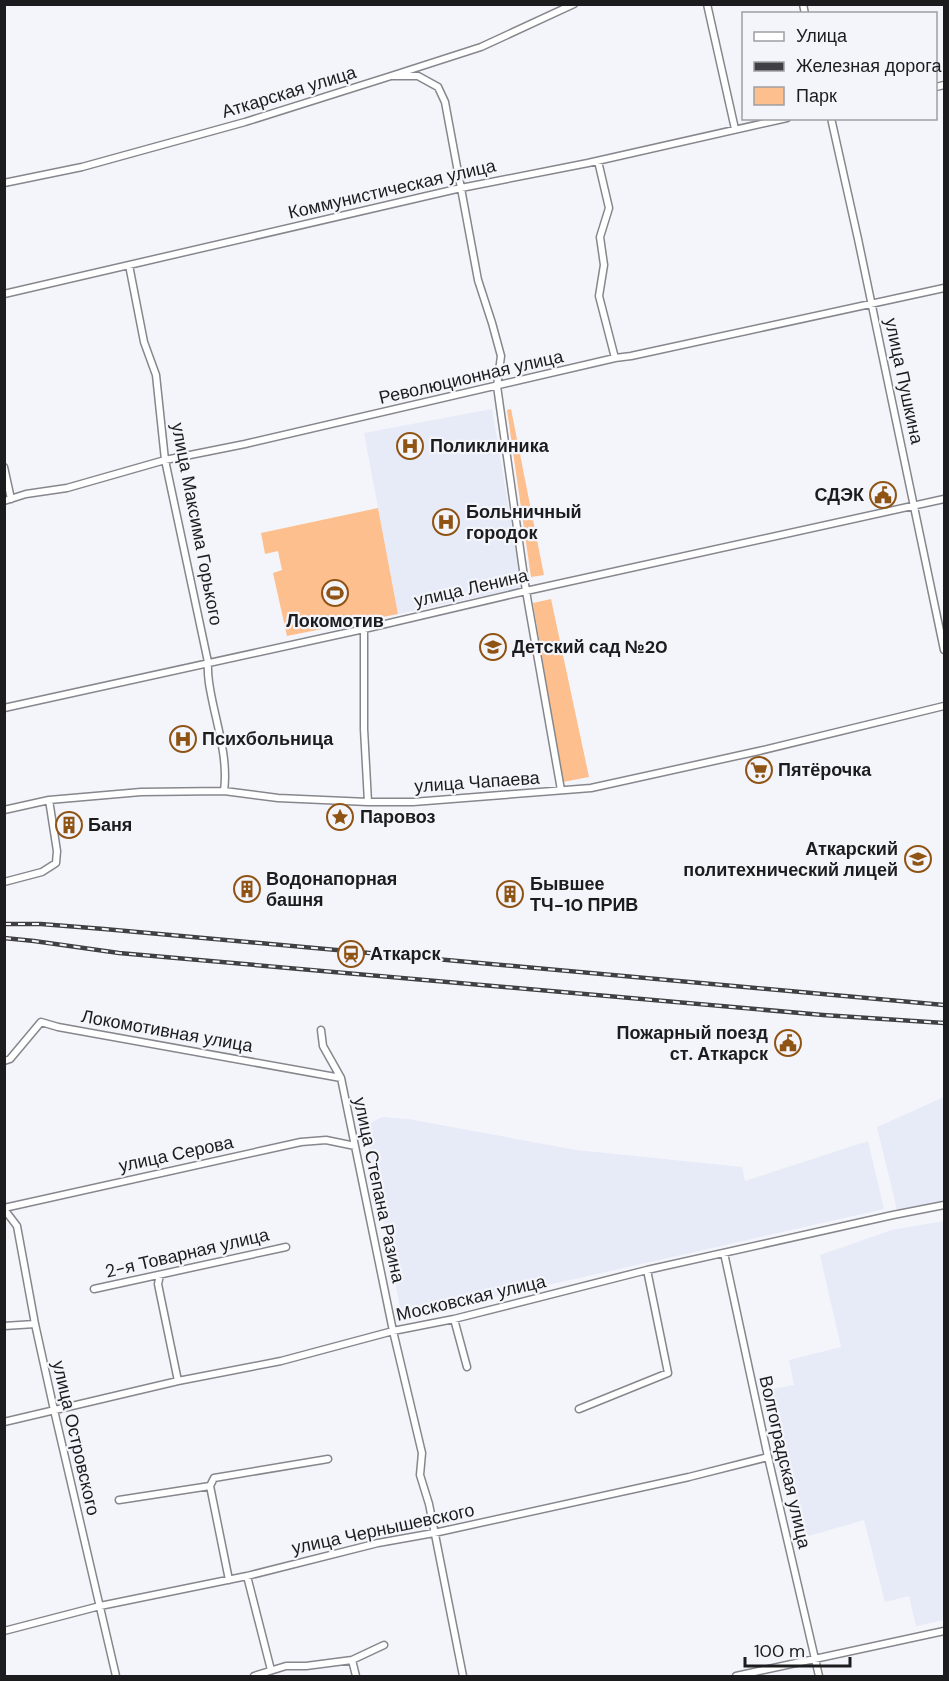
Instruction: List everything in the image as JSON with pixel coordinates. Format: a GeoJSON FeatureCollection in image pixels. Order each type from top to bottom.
{"type":"FeatureCollection","features":[{"type":"Feature","properties":{"kind":"street","name":"Аткарская улица"},"geometry":{"type":"LineString","coordinates":[[4,183],[82,167],[245,122],[481,46],[574,4]]}},
{"type":"Feature","properties":{"kind":"street"},"geometry":{"type":"LineString","coordinates":[[707,4],[735,129]]}},
{"type":"Feature","properties":{"kind":"street"},"geometry":{"type":"LineString","coordinates":[[391,76],[418,76],[438,87],[445,102],[478,280],[501,356],[497,386],[526,591],[561,790]]}},
{"type":"Feature","properties":{"kind":"street","name":"Коммунистическая улица"},"geometry":{"type":"LineString","coordinates":[[4,294],[461,188],[598,161],[778,120]]}},
{"type":"Feature","properties":{"kind":"street","name":"улица Пушкина"},"geometry":{"type":"LineString","coordinates":[[831,120],[945,650]]}},
{"type":"Feature","properties":{"kind":"street"},"geometry":{"type":"LineString","coordinates":[[598,161],[609,208],[600,237],[604,265],[599,296],[615,358]]}},
{"type":"Feature","properties":{"kind":"street","name":"улица Максима Горького"},"geometry":{"type":"LineString","coordinates":[[129,265],[144,342],[156,375],[165,460],[208,662],[207,675],[222,745],[226,777],[224,791]]}},
{"type":"Feature","properties":{"kind":"street","name":"Революционная улица"},"geometry":{"type":"LineString","coordinates":[[8,500],[27,494],[68,488],[165,460],[236,446],[615,358],[945,288]]}},
{"type":"Feature","properties":{"kind":"street"},"geometry":{"type":"LineString","coordinates":[[4,467],[8,500]]}},
{"type":"Feature","properties":{"kind":"street","name":"улица Ленина"},"geometry":{"type":"LineString","coordinates":[[4,708],[945,499]]}},
{"type":"Feature","properties":{"kind":"street"},"geometry":{"type":"LineString","coordinates":[[364,628],[364,729],[368,802]]}},
{"type":"Feature","properties":{"kind":"street","name":"улица Чапаева"},"geometry":{"type":"LineString","coordinates":[[4,810],[49,800],[141,792],[224,791],[278,798],[413,802],[561,790],[602,785],[945,706]]}},
{"type":"Feature","properties":{"kind":"street"},"geometry":{"type":"LineString","coordinates":[[4,882],[42,872],[56,863],[57,851],[49,800]]}},
{"type":"Feature","properties":{"kind":"street","name":"Локомотивная улица"},"geometry":{"type":"LineString","coordinates":[[4,1061],[10,1059],[41,1022],[341,1078]]}},
{"type":"Feature","properties":{"kind":"street","name":"улица Степана Разина"},"geometry":{"type":"LineString","coordinates":[[321,1030],[323,1046],[341,1078],[393,1331],[422,1453],[420,1475],[429,1504],[463,1677]]}},
{"type":"Feature","properties":{"kind":"street","name":"улица Серова"},"geometry":{"type":"LineString","coordinates":[[4,1209],[301,1142],[326,1140],[355,1146]]}},
{"type":"Feature","properties":{"kind":"street","name":"Московская улица"},"geometry":{"type":"LineString","coordinates":[[4,1422],[178,1381],[281,1361],[393,1331],[647,1270],[945,1205]]}},
{"type":"Feature","properties":{"kind":"street","name":"улица Островского"},"geometry":{"type":"LineString","coordinates":[[4,1209],[17,1226],[35,1324],[116,1677]]}},
{"type":"Feature","properties":{"kind":"street","name":"2-я Товарная улица"},"geometry":{"type":"LineString","coordinates":[[94,1289],[286,1246]]}},
{"type":"Feature","properties":{"kind":"street","name":"Волгоградская улица"},"geometry":{"type":"LineString","coordinates":[[724,1253],[819,1677]]}},
{"type":"Feature","properties":{"kind":"street"},"geometry":{"type":"LineString","coordinates":[[579,1409],[668,1373],[647,1270]]}},
{"type":"Feature","properties":{"kind":"street"},"geometry":{"type":"LineString","coordinates":[[160,1275],[158,1284],[178,1381]]}},
{"type":"Feature","properties":{"kind":"street"},"geometry":{"type":"LineString","coordinates":[[454,1318],[466,1368]]}},
{"type":"Feature","properties":{"kind":"street"},"geometry":{"type":"LineString","coordinates":[[4,1326],[35,1324]]}},
{"type":"Feature","properties":{"kind":"street","name":"улица Чернышевского"},"geometry":{"type":"LineString","coordinates":[[4,1631],[100,1606],[247,1576],[378,1543],[434,1533],[689,1477],[768,1457]]}},
{"type":"Feature","properties":{"kind":"street"},"geometry":{"type":"LineString","coordinates":[[229,1580],[210,1486],[213,1478],[328,1459]]}},
{"type":"Feature","properties":{"kind":"street"},"geometry":{"type":"LineString","coordinates":[[119,1500],[210,1486]]}},
{"type":"Feature","properties":{"kind":"street"},"geometry":{"type":"LineString","coordinates":[[247,1576],[271,1670]]}},
{"type":"Feature","properties":{"kind":"street"},"geometry":{"type":"LineString","coordinates":[[738,1676],[945,1631]]}},
{"type":"Feature","properties":{"kind":"street"},"geometry":{"type":"LineString","coordinates":[[254,1677],[286,1666],[306,1666],[352,1660],[384,1645]]}},
{"type":"Feature","properties":{"kind":"street"},"geometry":{"type":"LineString","coordinates":[[352,1660],[356,1677]]}},
{"type":"Feature","properties":{"kind":"shaded area","name":"Больничный городок"},"geometry":{"type":"Polygon","coordinates":[[[492,409],[522,588],[398,614],[364,433],[492,409]]]}},
{"type":"Feature","properties":{"kind":"shaded area"},"geometry":{"type":"Polygon","coordinates":[[[944,1097],[944,1200],[897,1210],[877,1127],[944,1097]]]}},
{"type":"Feature","properties":{"kind":"shaded area"},"geometry":{"type":"Polygon","coordinates":[[[382,1117],[408,1119],[576,1150],[742,1167],[745,1181],[868,1141],[884,1209],[402,1318],[367,1137],[367,1128],[372,1122],[382,1117]]]}},
{"type":"Feature","properties":{"kind":"shaded area"},"geometry":{"type":"Polygon","coordinates":[[[944,1221],[944,1620],[916,1626],[909,1596],[885,1602],[864,1520],[805,1537],[767,1390],[794,1385],[789,1360],[841,1347],[820,1255],[892,1230],[944,1221]]]}},
{"type":"Feature","properties":{"kind":"green space"},"geometry":{"type":"Polygon","coordinates":[[[511,409],[544,575],[531,577],[507,410],[511,409]]]}},
{"type":"Feature","properties":{"kind":"green space","name":"Локомотив"},"geometry":{"type":"Polygon","coordinates":[[[378,508],[398,614],[287,636],[273,573],[282,570],[278,551],[265,554],[261,533],[378,508]]]}},
{"type":"Feature","properties":{"kind":"green space"},"geometry":{"type":"Polygon","coordinates":[[[551,599],[589,777],[563,782],[533,603],[551,599]]]}},
{"type":"Feature","properties":{"kind":"railway"},"geometry":{"type":"LineString","coordinates":[[4,924],[41,924],[104,929],[944,1005]]}},
{"type":"Feature","properties":{"kind":"railway"},"geometry":{"type":"LineString","coordinates":[[4,938],[119,953],[823,1015],[944,1023]]}},
{"type":"Feature","properties":{"kind":"place","name":"Поликлиника"},"geometry":{"type":"Point","coordinates":[410,446]}},
{"type":"Feature","properties":{"kind":"place","name":"СДЭК"},"geometry":{"type":"Point","coordinates":[883,495]}},
{"type":"Feature","properties":{"kind":"place","name":"Больничный городок"},"geometry":{"type":"Point","coordinates":[446,522]}},
{"type":"Feature","properties":{"kind":"place","name":"Локомотив"},"geometry":{"type":"Point","coordinates":[335,593]}},
{"type":"Feature","properties":{"kind":"place","name":"Детский сад №20"},"geometry":{"type":"Point","coordinates":[493,647]}},
{"type":"Feature","properties":{"kind":"place","name":"Психбольница"},"geometry":{"type":"Point","coordinates":[183,739]}},
{"type":"Feature","properties":{"kind":"place","name":"Пятёрочка"},"geometry":{"type":"Point","coordinates":[759,770]}},
{"type":"Feature","properties":{"kind":"place","name":"Паровоз"},"geometry":{"type":"Point","coordinates":[340,817]}},
{"type":"Feature","properties":{"kind":"place","name":"Баня"},"geometry":{"type":"Point","coordinates":[69,825]}},
{"type":"Feature","properties":{"kind":"place","name":"Аткарский политехнический лицей"},"geometry":{"type":"Point","coordinates":[918,859]}},
{"type":"Feature","properties":{"kind":"place","name":"Водонапорная башня"},"geometry":{"type":"Point","coordinates":[247,889]}},
{"type":"Feature","properties":{"kind":"place","name":"Бывшее ТЧ-10 ПРИВ"},"geometry":{"type":"Point","coordinates":[510,894]}},
{"type":"Feature","properties":{"kind":"place","name":"Аткарск"},"geometry":{"type":"Point","coordinates":[351,954]}},
{"type":"Feature","properties":{"kind":"place","name":"Пожарный поезд ст. Аткарск"},"geometry":{"type":"Point","coordinates":[788,1043]}}]}
